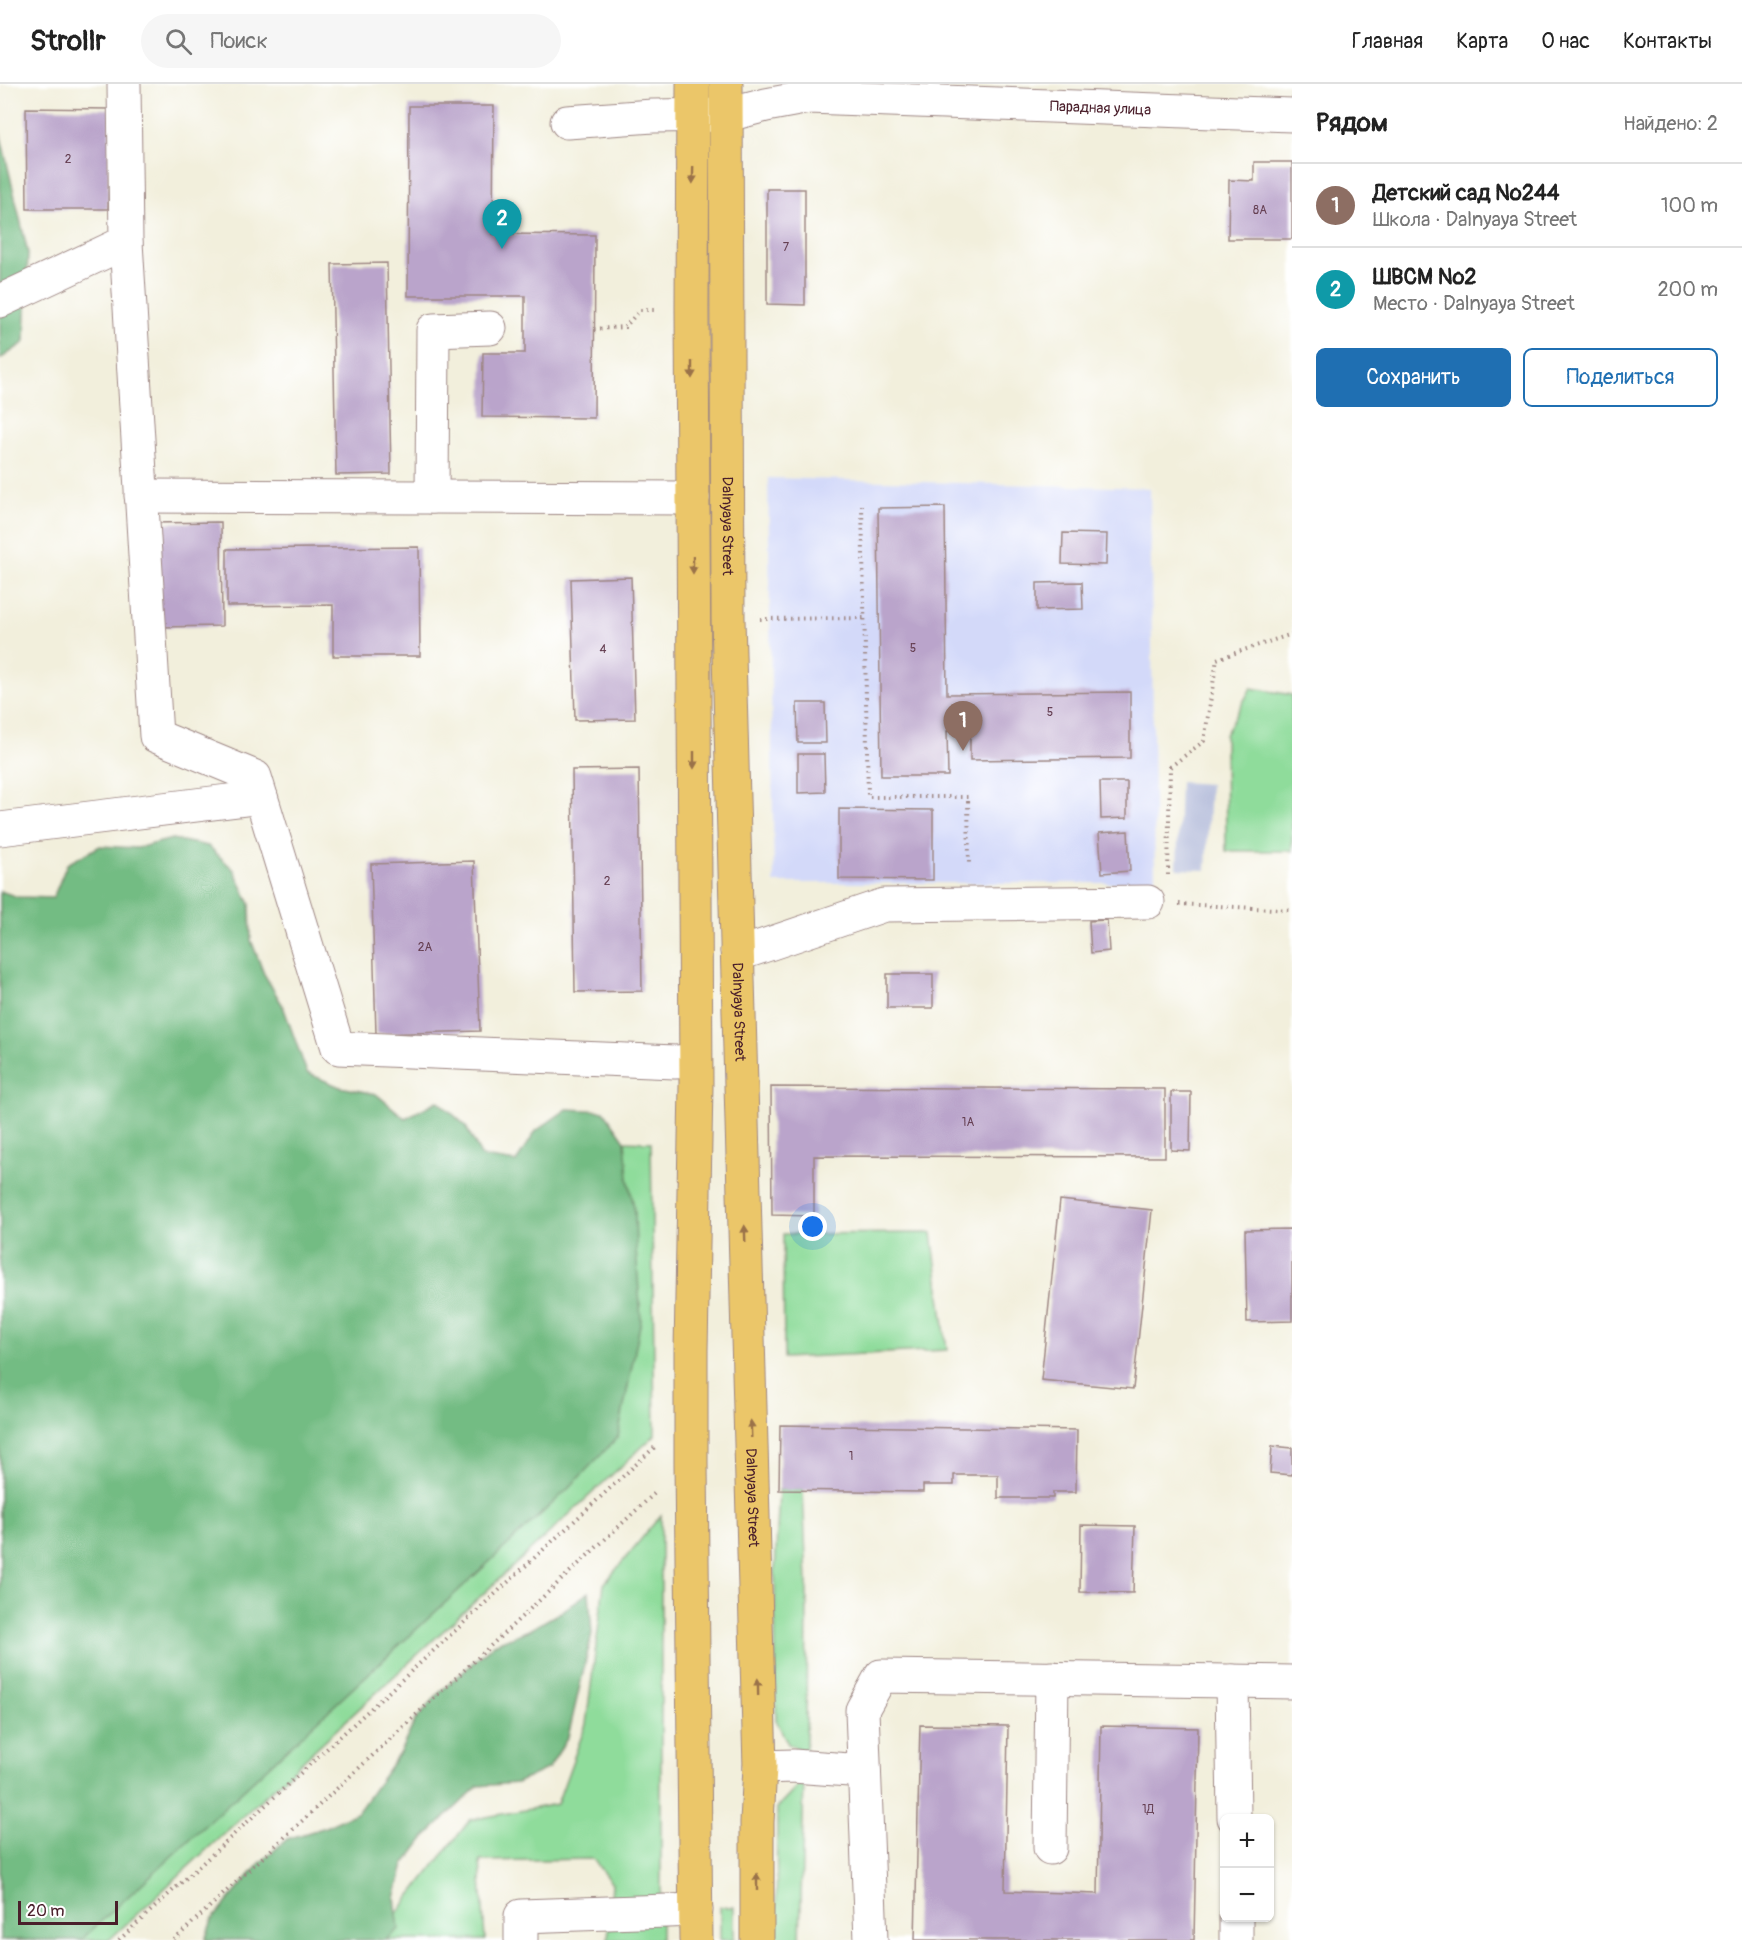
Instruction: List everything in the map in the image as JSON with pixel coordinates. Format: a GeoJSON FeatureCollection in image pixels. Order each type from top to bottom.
{"type":"FeatureCollection","features":[{"type":"Feature","properties":{"kind":"main road"},"geometry":{"type":"LineString","coordinates":[[693,84],[695,1061],[691,1372],[696,1925]]}},
{"type":"Feature","properties":{"kind":"main road","name":"Dalnyaya Street"},"geometry":{"type":"LineString","coordinates":[[726,99],[728,619],[760,1767],[757,1822],[757,1940]]}},
{"type":"Feature","properties":{"kind":"street"},"geometry":{"type":"LineString","coordinates":[[124,84],[126,242],[156,736],[255,777],[338,1048],[695,1061]]}},
{"type":"Feature","properties":{"kind":"street","name":"Парадная улица"},"geometry":{"type":"LineString","coordinates":[[567,122],[653,116],[693,117],[726,99],[765,105],[809,98],[1131,96],[1292,115]]}},
{"type":"Feature","properties":{"kind":"street"},"geometry":{"type":"LineString","coordinates":[[0,301],[126,242]]}},
{"type":"Feature","properties":{"kind":"street"},"geometry":{"type":"LineString","coordinates":[[432,497],[433,330],[490,328]]}},
{"type":"Feature","properties":{"kind":"street"},"geometry":{"type":"LineString","coordinates":[[141,496],[693,498]]}},
{"type":"Feature","properties":{"kind":"street"},"geometry":{"type":"LineString","coordinates":[[0,829],[261,797]]}},
{"type":"Feature","properties":{"kind":"street"},"geometry":{"type":"LineString","coordinates":[[737,951],[751,950],[884,905],[1148,902]]}},
{"type":"Feature","properties":{"kind":"street"},"geometry":{"type":"LineString","coordinates":[[872,1940],[862,1710],[881,1676],[1292,1682]]}},
{"type":"Feature","properties":{"kind":"street"},"geometry":{"type":"LineString","coordinates":[[1050,1848],[1052,1678]]}},
{"type":"Feature","properties":{"kind":"street"},"geometry":{"type":"LineString","coordinates":[[1232,1681],[1234,1814]]}},
{"type":"Feature","properties":{"kind":"street"},"geometry":{"type":"LineString","coordinates":[[760,1767],[793,1766],[864,1771]]}},
{"type":"Feature","properties":{"kind":"street"},"geometry":{"type":"LineString","coordinates":[[521,1940],[521,1916],[563,1927],[696,1925]]}},
{"type":"Feature","properties":{"kind":"street"},"geometry":{"type":"LineString","coordinates":[[1236,1922],[1236,1940]]}},
{"type":"Feature","properties":{"kind":"path"},"geometry":{"type":"LineString","coordinates":[[594,328],[625,327],[640,310],[661,310]]}},
{"type":"Feature","properties":{"kind":"path"},"geometry":{"type":"LineString","coordinates":[[862,505],[868,797],[968,797],[969,866]]}},
{"type":"Feature","properties":{"kind":"path"},"geometry":{"type":"LineString","coordinates":[[750,619],[865,618]]}},
{"type":"Feature","properties":{"kind":"path"},"geometry":{"type":"LineString","coordinates":[[1148,902],[1168,889],[1170,767],[1204,741],[1217,659],[1292,634]]}},
{"type":"Feature","properties":{"kind":"path"},"geometry":{"type":"LineString","coordinates":[[1148,902],[1292,910]]}},
{"type":"Feature","properties":{"kind":"path"},"geometry":{"type":"LineString","coordinates":[[118,1940],[664,1438]]}},
{"type":"Feature","properties":{"kind":"path"},"geometry":{"type":"LineString","coordinates":[[174,1940],[662,1486]]}},
{"type":"Feature","properties":{"kind":"shaded area"},"geometry":{"type":"Polygon","coordinates":[[[768,478],[1150,488],[1155,883],[774,883],[768,478]]]}},
{"type":"Feature","properties":{"kind":"shaded area"},"geometry":{"type":"Polygon","coordinates":[[[1180,782],[1210,784],[1206,870],[1177,869],[1180,782]]]}},
{"type":"Feature","properties":{"kind":"green space"},"geometry":{"type":"Polygon","coordinates":[[[0,133],[28,253],[25,342],[0,359],[0,133]]]}},
{"type":"Feature","properties":{"kind":"green space"},"geometry":{"type":"Polygon","coordinates":[[[1251,688],[1292,695],[1292,851],[1226,851],[1225,735],[1251,688]]]}},
{"type":"Feature","properties":{"kind":"green space"},"geometry":{"type":"Polygon","coordinates":[[[172,839],[208,846],[234,870],[250,904],[251,940],[264,974],[283,1006],[307,1073],[340,1087],[376,1094],[405,1118],[438,1101],[465,1125],[482,1157],[516,1162],[536,1131],[567,1109],[604,1111],[625,1141],[628,1178],[635,1212],[641,1320],[618,1437],[567,1490],[81,1940],[0,1940],[0,891],[18,897],[53,898],[67,864],[100,846],[137,848],[172,839]]]}},
{"type":"Feature","properties":{"kind":"green space"},"geometry":{"type":"Polygon","coordinates":[[[563,1139],[651,1142],[655,1435],[109,1940],[0,1940],[563,1139]]]}},
{"type":"Feature","properties":{"kind":"green space"},"geometry":{"type":"Polygon","coordinates":[[[932,1233],[947,1350],[784,1358],[783,1234],[932,1233]]]}},
{"type":"Feature","properties":{"kind":"green space"},"geometry":{"type":"Polygon","coordinates":[[[779,1490],[803,1490],[807,1582],[806,1752],[788,1744],[776,1720],[775,1572],[779,1490]]]}},
{"type":"Feature","properties":{"kind":"green space"},"geometry":{"type":"Polygon","coordinates":[[[661,1515],[661,1940],[608,1940],[612,1884],[593,1859],[480,1861],[485,1940],[384,1940],[397,1913],[470,1820],[557,1804],[586,1724],[604,1584],[661,1515]]]}},
{"type":"Feature","properties":{"kind":"green space"},"geometry":{"type":"Polygon","coordinates":[[[589,1592],[592,1634],[568,1737],[549,1768],[517,1783],[478,1786],[425,1837],[404,1865],[395,1898],[399,1929],[386,1940],[205,1940],[212,1920],[260,1863],[287,1839],[323,1828],[357,1813],[399,1754],[415,1721],[440,1692],[494,1644],[529,1630],[561,1612],[589,1592]]]}},
{"type":"Feature","properties":{"kind":"green space"},"geometry":{"type":"Polygon","coordinates":[[[804,1780],[800,1940],[776,1940],[777,1808],[804,1780]]]}},
{"type":"Feature","properties":{"kind":"green space"},"geometry":{"type":"Polygon","coordinates":[[[720,1907],[734,1907],[734,1940],[720,1940],[720,1907]]]}},
{"type":"Feature","properties":{"kind":"building"},"geometry":{"type":"Polygon","coordinates":[[[409,106],[494,106],[493,234],[595,235],[594,418],[482,417],[483,353],[525,353],[525,296],[408,296],[409,106]]]}},
{"type":"Feature","properties":{"kind":"building"},"geometry":{"type":"Polygon","coordinates":[[[26,108],[110,109],[108,209],[27,209],[26,108]]]}},
{"type":"Feature","properties":{"kind":"building"},"geometry":{"type":"Polygon","coordinates":[[[1254,162],[1292,162],[1292,239],[1228,239],[1229,180],[1254,181],[1254,162]]]}},
{"type":"Feature","properties":{"kind":"building"},"geometry":{"type":"Polygon","coordinates":[[[767,189],[805,189],[805,305],[767,304],[767,189]]]}},
{"type":"Feature","properties":{"kind":"building"},"geometry":{"type":"Polygon","coordinates":[[[387,263],[391,474],[336,475],[332,264],[387,263]]]}},
{"type":"Feature","properties":{"kind":"building"},"geometry":{"type":"Polygon","coordinates":[[[945,507],[947,694],[1130,692],[1130,758],[970,760],[970,731],[947,731],[948,776],[881,776],[878,508],[945,507]]]}},
{"type":"Feature","properties":{"kind":"building"},"geometry":{"type":"Polygon","coordinates":[[[221,522],[222,626],[156,627],[153,523],[221,522]]]}},
{"type":"Feature","properties":{"kind":"building"},"geometry":{"type":"Polygon","coordinates":[[[1063,533],[1107,534],[1106,565],[1062,564],[1063,533]]]}},
{"type":"Feature","properties":{"kind":"building"},"geometry":{"type":"Polygon","coordinates":[[[419,547],[420,656],[333,656],[333,605],[227,606],[227,549],[419,547]]]}},
{"type":"Feature","properties":{"kind":"building"},"geometry":{"type":"Polygon","coordinates":[[[631,577],[635,719],[575,720],[571,579],[631,577]]]}},
{"type":"Feature","properties":{"kind":"building"},"geometry":{"type":"Polygon","coordinates":[[[1082,582],[1083,609],[1037,610],[1037,583],[1082,582]]]}},
{"type":"Feature","properties":{"kind":"building"},"geometry":{"type":"Polygon","coordinates":[[[797,703],[825,703],[826,743],[798,743],[797,703]]]}},
{"type":"Feature","properties":{"kind":"building"},"geometry":{"type":"Polygon","coordinates":[[[798,754],[824,754],[825,792],[798,793],[798,754]]]}},
{"type":"Feature","properties":{"kind":"building"},"geometry":{"type":"Polygon","coordinates":[[[639,769],[642,991],[575,992],[572,770],[639,769]]]}},
{"type":"Feature","properties":{"kind":"building"},"geometry":{"type":"Polygon","coordinates":[[[1100,782],[1127,782],[1127,818],[1101,819],[1100,782]]]}},
{"type":"Feature","properties":{"kind":"building"},"geometry":{"type":"Polygon","coordinates":[[[839,809],[933,810],[933,880],[839,879],[839,809]]]}},
{"type":"Feature","properties":{"kind":"building"},"geometry":{"type":"Polygon","coordinates":[[[1128,831],[1130,871],[1102,873],[1099,833],[1128,831]]]}},
{"type":"Feature","properties":{"kind":"building"},"geometry":{"type":"Polygon","coordinates":[[[474,861],[480,1031],[376,1034],[371,864],[474,861]]]}},
{"type":"Feature","properties":{"kind":"building"},"geometry":{"type":"Polygon","coordinates":[[[1107,920],[1109,951],[1091,953],[1089,921],[1107,920]]]}},
{"type":"Feature","properties":{"kind":"building"},"geometry":{"type":"Polygon","coordinates":[[[887,974],[933,974],[933,1008],[887,1008],[887,974]]]}},
{"type":"Feature","properties":{"kind":"building"},"geometry":{"type":"Polygon","coordinates":[[[771,1087],[1165,1089],[1165,1157],[814,1156],[814,1216],[772,1215],[771,1087]]]}},
{"type":"Feature","properties":{"kind":"building"},"geometry":{"type":"Polygon","coordinates":[[[1171,1092],[1191,1092],[1190,1151],[1171,1150],[1171,1092]]]}},
{"type":"Feature","properties":{"kind":"building"},"geometry":{"type":"Polygon","coordinates":[[[1060,1200],[1152,1210],[1133,1389],[1041,1380],[1060,1200]]]}},
{"type":"Feature","properties":{"kind":"building"},"geometry":{"type":"Polygon","coordinates":[[[1292,1229],[1292,1321],[1247,1322],[1245,1230],[1292,1229]]]}},
{"type":"Feature","properties":{"kind":"building"},"geometry":{"type":"Polygon","coordinates":[[[780,1425],[1077,1430],[1076,1492],[1053,1492],[1053,1498],[998,1498],[998,1475],[954,1475],[954,1485],[923,1485],[923,1492],[779,1490],[780,1425]]]}},
{"type":"Feature","properties":{"kind":"building"},"geometry":{"type":"Polygon","coordinates":[[[1272,1446],[1292,1448],[1292,1475],[1270,1473],[1272,1446]]]}},
{"type":"Feature","properties":{"kind":"building"},"geometry":{"type":"Polygon","coordinates":[[[1081,1525],[1135,1526],[1133,1593],[1080,1592],[1081,1525]]]}},
{"type":"Feature","properties":{"kind":"building"},"geometry":{"type":"Polygon","coordinates":[[[920,1725],[1008,1726],[1005,1891],[1098,1894],[1101,1726],[1198,1728],[1194,1940],[915,1940],[920,1725]]]}},
{"type":"Feature","properties":{"kind":"place","name":"ШВСМ №2"},"geometry":{"type":"Point","coordinates":[502,249]}},
{"type":"Feature","properties":{"kind":"place","name":"Детский сад №244"},"geometry":{"type":"Point","coordinates":[963,751]}}]}
